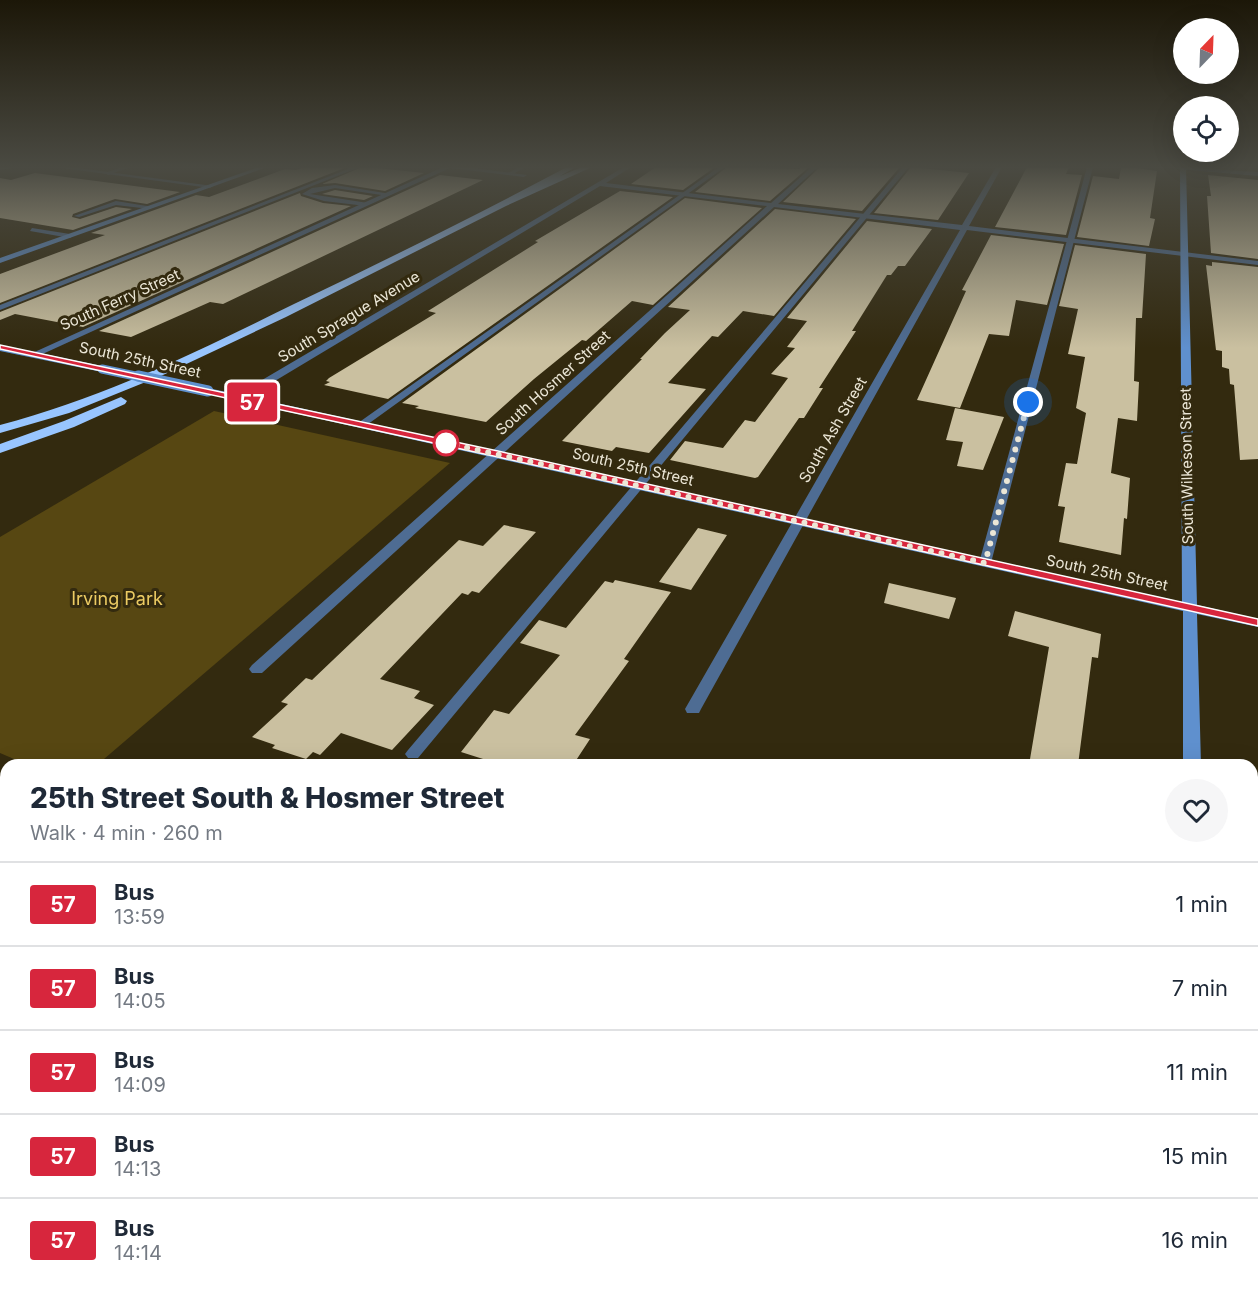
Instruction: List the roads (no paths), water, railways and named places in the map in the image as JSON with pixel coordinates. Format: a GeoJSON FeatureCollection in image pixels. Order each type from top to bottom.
{"type":"FeatureCollection","features":[{"type":"Feature","properties":{"kind":"highway"},"geometry":{"type":"LineString","coordinates":[[0,427],[71,409],[134,385],[457,227]]}},
{"type":"Feature","properties":{"kind":"highway"},"geometry":{"type":"LineString","coordinates":[[0,449],[99,412],[141,391],[195,357]]}},
{"type":"Feature","properties":{"kind":"street"},"geometry":{"type":"LineString","coordinates":[[0,261],[94,227]]}},
{"type":"Feature","properties":{"kind":"street","name":"South Ferry Street"},"geometry":{"type":"LineString","coordinates":[[33,355],[315,227]]}},
{"type":"Feature","properties":{"kind":"street","name":"South Sprague Avenue"},"geometry":{"type":"LineString","coordinates":[[239,398],[525,227]]}},
{"type":"Feature","properties":{"kind":"street","name":"South Hosmer Street"},"geometry":{"type":"LineString","coordinates":[[256,669],[498,454],[747,227]]}},
{"type":"Feature","properties":{"kind":"street"},"geometry":{"type":"LineString","coordinates":[[960,227],[1258,263]]}},
{"type":"Feature","properties":{"kind":"street","name":"South Wilkeson Street"},"geometry":{"type":"LineString","coordinates":[[1184,227],[1192,759]]}},
{"type":"Feature","properties":{"kind":"street","name":"South Ash Street"},"geometry":{"type":"LineString","coordinates":[[693,709],[965,228]]}},
{"type":"Feature","properties":{"kind":"street","name":"South 25th Street"},"geometry":{"type":"LineString","coordinates":[[0,348],[498,454],[1258,623]]}},
{"type":"Feature","properties":{"kind":"lane"},"geometry":{"type":"LineString","coordinates":[[0,309],[205,227]]}},
{"type":"Feature","properties":{"kind":"lane"},"geometry":{"type":"LineString","coordinates":[[361,425],[637,227]]}},
{"type":"Feature","properties":{"kind":"lane"},"geometry":{"type":"LineString","coordinates":[[413,754],[857,227]]}},
{"type":"Feature","properties":{"kind":"lane"},"geometry":{"type":"LineString","coordinates":[[985,563],[1073,227]]}},
{"type":"Feature","properties":{"kind":"lane"},"geometry":{"type":"LineString","coordinates":[[32,230],[70,236]]}},
{"type":"Feature","properties":{"kind":"park label","name":"Irving Park"},"geometry":{"type":"Point","coordinates":[117,599]}}]}
